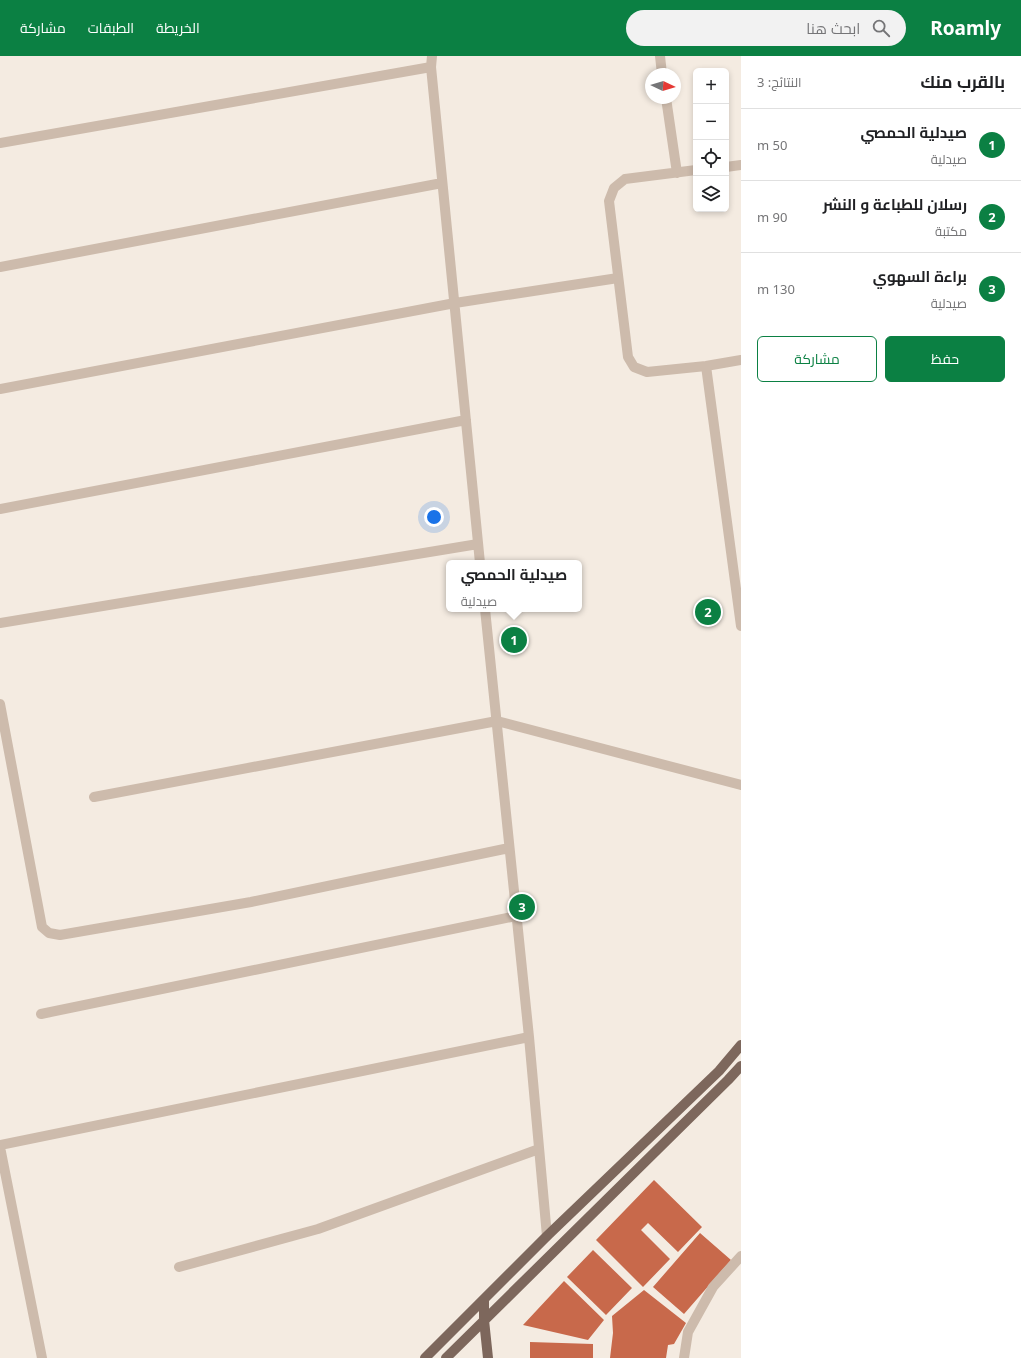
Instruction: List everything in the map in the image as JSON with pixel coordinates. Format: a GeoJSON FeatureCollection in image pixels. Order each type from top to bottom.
{"type":"FeatureCollection","features":[{"type":"Feature","properties":{"kind":"main road"},"geometry":{"type":"LineString","coordinates":[[425,1358],[547,1236],[719,1071],[741,1046]]}},
{"type":"Feature","properties":{"kind":"main road"},"geometry":{"type":"LineString","coordinates":[[446,1358],[741,1066]]}},
{"type":"Feature","properties":{"kind":"main road"},"geometry":{"type":"LineString","coordinates":[[484,1299],[484,1320],[488,1358]]}},
{"type":"Feature","properties":{"kind":"street"},"geometry":{"type":"LineString","coordinates":[[432,56],[442,183],[480,560]]}},
{"type":"Feature","properties":{"kind":"street"},"geometry":{"type":"LineString","coordinates":[[660,56],[661,68]]}},
{"type":"Feature","properties":{"kind":"street"},"geometry":{"type":"LineString","coordinates":[[0,143],[432,67]]}},
{"type":"Feature","properties":{"kind":"street"},"geometry":{"type":"LineString","coordinates":[[667,104],[677,173]]}},
{"type":"Feature","properties":{"kind":"street"},"geometry":{"type":"LineString","coordinates":[[729,167],[741,165]]}},
{"type":"Feature","properties":{"kind":"street"},"geometry":{"type":"LineString","coordinates":[[693,170],[624,179],[614,188],[609,201],[628,357],[634,367],[647,372],[706,366],[741,360]]}},
{"type":"Feature","properties":{"kind":"street"},"geometry":{"type":"LineString","coordinates":[[0,267],[442,183]]}},
{"type":"Feature","properties":{"kind":"street"},"geometry":{"type":"LineString","coordinates":[[0,390],[455,303],[618,278]]}},
{"type":"Feature","properties":{"kind":"street"},"geometry":{"type":"LineString","coordinates":[[706,366],[741,626]]}},
{"type":"Feature","properties":{"kind":"street"},"geometry":{"type":"LineString","coordinates":[[0,509],[466,420]]}},
{"type":"Feature","properties":{"kind":"street"},"geometry":{"type":"LineString","coordinates":[[0,623],[478,544]]}},
{"type":"Feature","properties":{"kind":"street"},"geometry":{"type":"LineString","coordinates":[[485,612],[547,1236]]}},
{"type":"Feature","properties":{"kind":"street"},"geometry":{"type":"LineString","coordinates":[[0,704],[42,927],[49,933],[60,935],[243,904],[509,848]]}},
{"type":"Feature","properties":{"kind":"street"},"geometry":{"type":"LineString","coordinates":[[94,797],[497,721],[741,785]]}},
{"type":"Feature","properties":{"kind":"street"},"geometry":{"type":"LineString","coordinates":[[41,1014],[516,916]]}},
{"type":"Feature","properties":{"kind":"street"},"geometry":{"type":"LineString","coordinates":[[42,1358],[0,1146],[528,1037]]}},
{"type":"Feature","properties":{"kind":"street"},"geometry":{"type":"LineString","coordinates":[[179,1267],[318,1229],[539,1149]]}},
{"type":"Feature","properties":{"kind":"street"},"geometry":{"type":"LineString","coordinates":[[684,1358],[688,1332],[713,1287],[741,1256]]}},
{"type":"Feature","properties":{"kind":"building"},"geometry":{"type":"Polygon","coordinates":[[[654,1180],[702,1227],[678,1252],[648,1223],[641,1230],[670,1259],[643,1287],[596,1240],[654,1180]]]}},
{"type":"Feature","properties":{"kind":"building"},"geometry":{"type":"Polygon","coordinates":[[[700,1233],[731,1260],[684,1314],[653,1287],[700,1233]]]}},
{"type":"Feature","properties":{"kind":"building"},"geometry":{"type":"Polygon","coordinates":[[[593,1250],[632,1288],[606,1315],[567,1277],[593,1250]]]}},
{"type":"Feature","properties":{"kind":"building"},"geometry":{"type":"Polygon","coordinates":[[[564,1281],[604,1320],[588,1340],[523,1325],[564,1281]]]}},
{"type":"Feature","properties":{"kind":"building"},"geometry":{"type":"Polygon","coordinates":[[[644,1290],[686,1323],[674,1344],[668,1345],[666,1358],[610,1358],[613,1333],[612,1316],[644,1290]]]}},
{"type":"Feature","properties":{"kind":"building"},"geometry":{"type":"Polygon","coordinates":[[[530,1342],[593,1344],[593,1358],[530,1358],[530,1342]]]}},
{"type":"Feature","properties":{"kind":"place","name":"رسلان للطباعة و النشر"},"geometry":{"type":"Point","coordinates":[708,612]}},
{"type":"Feature","properties":{"kind":"place","name":"صيدلية الحمصي"},"geometry":{"type":"Point","coordinates":[514,640]}},
{"type":"Feature","properties":{"kind":"place","name":"براءة السهوي"},"geometry":{"type":"Point","coordinates":[522,907]}}]}
